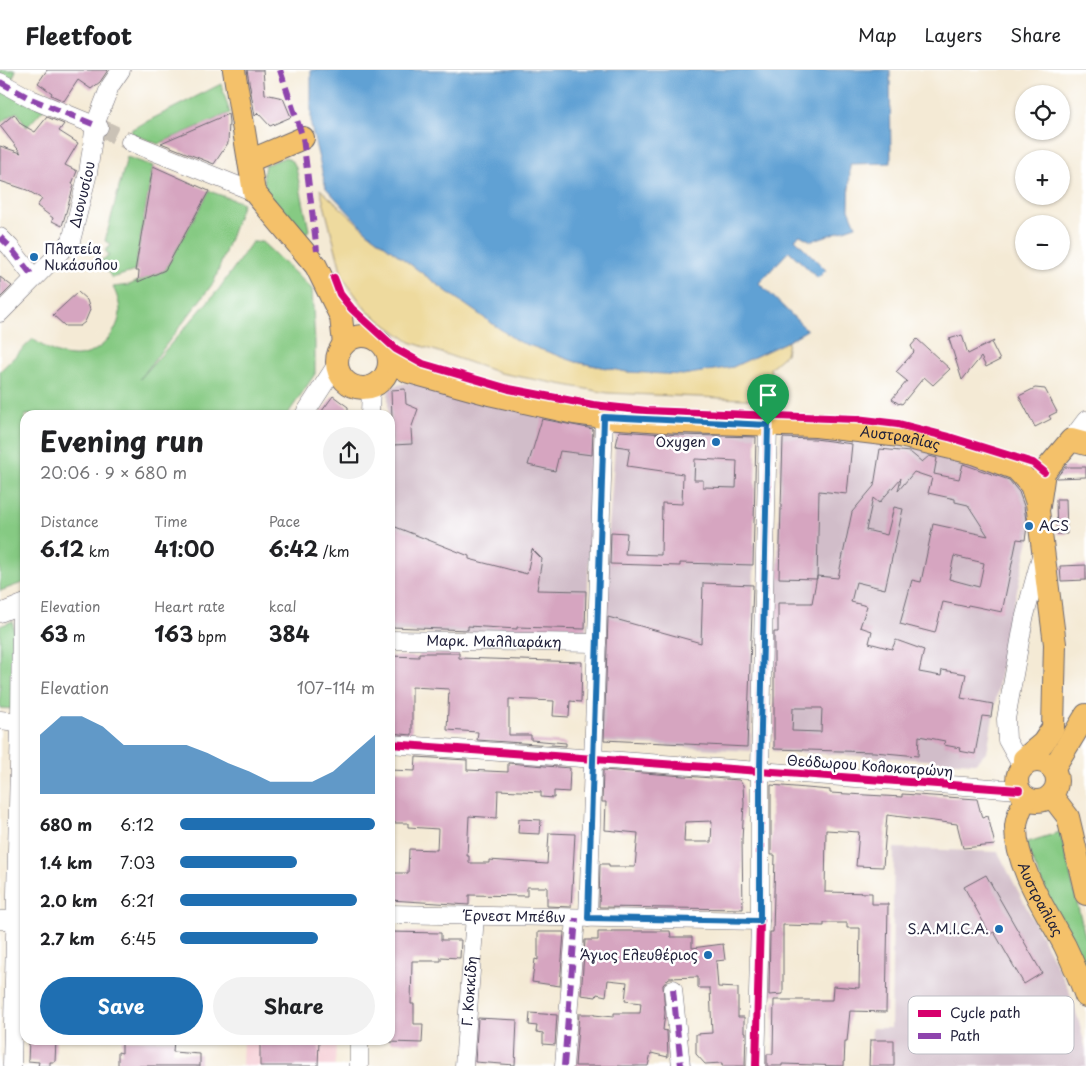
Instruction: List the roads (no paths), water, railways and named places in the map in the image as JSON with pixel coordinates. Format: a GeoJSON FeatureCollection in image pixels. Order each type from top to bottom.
{"type":"FeatureCollection","features":[{"type":"Feature","properties":{"kind":"main road"},"geometry":{"type":"LineString","coordinates":[[234,70],[254,192],[316,266],[341,317],[346,348],[340,376],[346,382],[360,387],[381,374],[387,352],[376,339],[368,336],[346,348]]}},
{"type":"Feature","properties":{"kind":"main road"},"geometry":{"type":"LineString","coordinates":[[249,161],[303,138]]}},
{"type":"Feature","properties":{"kind":"main road","name":"Αυστραλίας"},"geometry":{"type":"LineString","coordinates":[[381,374],[409,372],[489,394],[574,413],[604,417],[816,426],[900,436],[973,454],[1016,469],[1034,473]]}},
{"type":"Feature","properties":{"kind":"main road"},"geometry":{"type":"LineString","coordinates":[[1024,763],[1043,743],[1053,728],[1055,644],[1044,546],[1038,509],[1031,485],[1034,473],[1078,442]]}},
{"type":"Feature","properties":{"kind":"main road"},"geometry":{"type":"LineString","coordinates":[[1053,768],[1086,715]]}},
{"type":"Feature","properties":{"kind":"main road"},"geometry":{"type":"LineString","coordinates":[[1023,794],[1037,801],[1044,800],[1051,796],[1057,786],[1058,779],[1053,768],[1047,763],[1038,761],[1024,763]]}},
{"type":"Feature","properties":{"kind":"main road","name":"Αυστραλίας"},"geometry":{"type":"LineString","coordinates":[[1024,763],[1017,780],[1023,794],[1016,828],[1020,852],[1044,910],[1076,969],[1086,996]]}},
{"type":"Feature","properties":{"kind":"main road"},"geometry":{"type":"LineString","coordinates":[[1051,796],[1068,817],[1086,894]]}},
{"type":"Feature","properties":{"kind":"street","name":"Διονυσίου"},"geometry":{"type":"LineString","coordinates":[[0,313],[70,241],[88,173],[97,126],[110,86],[121,70]]}},
{"type":"Feature","properties":{"kind":"street"},"geometry":{"type":"LineString","coordinates":[[0,82],[31,99],[97,126]]}},
{"type":"Feature","properties":{"kind":"street"},"geometry":{"type":"LineString","coordinates":[[130,142],[254,192]]}},
{"type":"Feature","properties":{"kind":"street"},"geometry":{"type":"LineString","coordinates":[[0,237],[34,278]]}},
{"type":"Feature","properties":{"kind":"street"},"geometry":{"type":"LineString","coordinates":[[307,410],[346,348]]}},
{"type":"Feature","properties":{"kind":"street"},"geometry":{"type":"LineString","coordinates":[[371,410],[381,374]]}},
{"type":"Feature","properties":{"kind":"street"},"geometry":{"type":"LineString","coordinates":[[564,1066],[582,918],[593,758],[604,417]]}},
{"type":"Feature","properties":{"kind":"street"},"geometry":{"type":"LineString","coordinates":[[1078,442],[1086,420]]}},
{"type":"Feature","properties":{"kind":"street"},"geometry":{"type":"LineString","coordinates":[[756,1066],[760,921],[760,770],[768,425]]}},
{"type":"Feature","properties":{"kind":"street"},"geometry":{"type":"LineString","coordinates":[[1024,763],[1017,758],[1009,745],[1005,724],[1024,620],[1044,546]]}},
{"type":"Feature","properties":{"kind":"street"},"geometry":{"type":"LineString","coordinates":[[0,613],[20,605]]}},
{"type":"Feature","properties":{"kind":"street","name":"Μαρκ. Μαλλιαράκη"},"geometry":{"type":"LineString","coordinates":[[395,640],[597,643]]}},
{"type":"Feature","properties":{"kind":"street"},"geometry":{"type":"LineString","coordinates":[[0,720],[20,723]]}},
{"type":"Feature","properties":{"kind":"street","name":"Θεόδωρου Κολοκοτρώνη"},"geometry":{"type":"LineString","coordinates":[[395,744],[760,770],[1023,794]]}},
{"type":"Feature","properties":{"kind":"street"},"geometry":{"type":"LineString","coordinates":[[12,1066],[14,920],[20,789]]}},
{"type":"Feature","properties":{"kind":"street","name":"Έρνεστ Μπέβιν"},"geometry":{"type":"LineString","coordinates":[[395,914],[760,921]]}},
{"type":"Feature","properties":{"kind":"street","name":"Γ. Κοκκίδη"},"geometry":{"type":"LineString","coordinates":[[464,1066],[475,916]]}},
{"type":"Feature","properties":{"kind":"street"},"geometry":{"type":"LineString","coordinates":[[673,989],[680,1066]]}},
{"type":"Feature","properties":{"kind":"street"},"geometry":{"type":"LineString","coordinates":[[358,1066],[359,1045]]}},
{"type":"Feature","properties":{"kind":"water"},"geometry":{"type":"Polygon","coordinates":[[[311,70],[890,70],[891,163],[850,164],[849,209],[856,226],[811,241],[800,235],[795,239],[826,270],[818,278],[789,251],[759,283],[807,330],[733,367],[683,375],[627,372],[576,362],[517,341],[366,231],[326,188],[311,126],[311,70]]]}},
{"type":"Feature","properties":{"kind":"tunnel"},"geometry":{"type":"LineString","coordinates":[[99,127],[130,142]]}},
{"type":"Feature","properties":{"kind":"place","name":"Πλατεία Νικάσυλου"},"geometry":{"type":"Point","coordinates":[34,257]}},
{"type":"Feature","properties":{"kind":"place","name":"Oxygen"},"geometry":{"type":"Point","coordinates":[716,442]}},
{"type":"Feature","properties":{"kind":"place","name":"ACS"},"geometry":{"type":"Point","coordinates":[1029,526]}},
{"type":"Feature","properties":{"kind":"place","name":"S.A.M.I.C.A."},"geometry":{"type":"Point","coordinates":[999,929]}},
{"type":"Feature","properties":{"kind":"place","name":"Άγιος Ελευθέριος"},"geometry":{"type":"Point","coordinates":[708,955]}}]}
